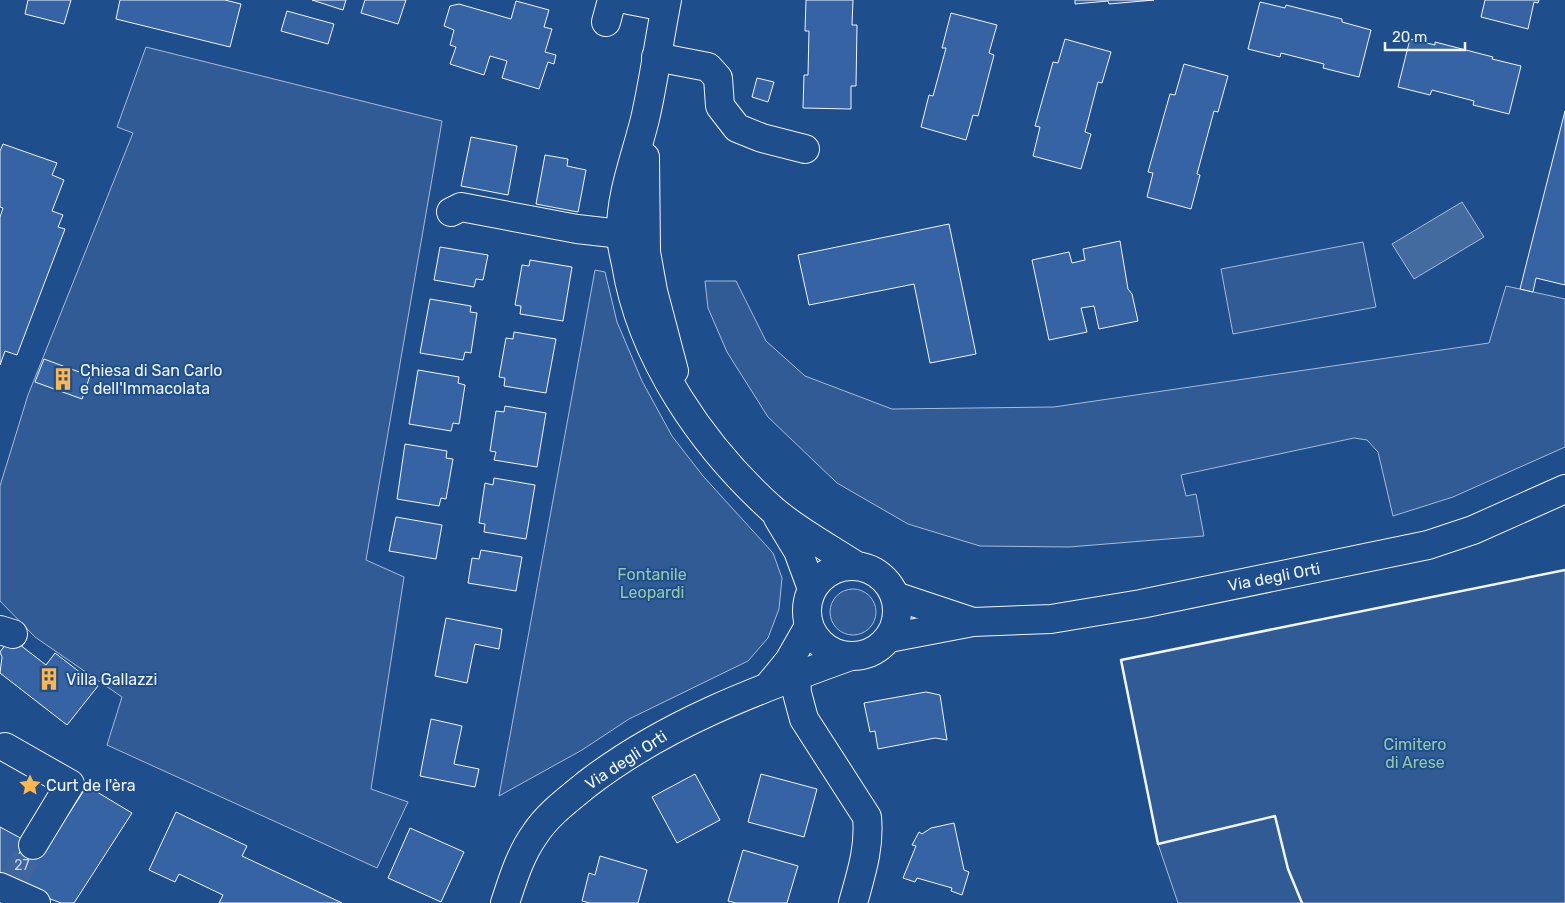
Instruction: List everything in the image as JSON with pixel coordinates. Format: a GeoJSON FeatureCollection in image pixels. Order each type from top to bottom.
{"type":"FeatureCollection","features":[{"type":"Feature","properties":{"kind":"street"},"geometry":{"type":"LineString","coordinates":[[630,0],[666,4],[645,118],[631,170],[621,234],[635,309],[648,344],[698,427],[725,460],[774,511],[855,565],[868,568],[880,574],[889,584],[895,596],[898,611],[895,625],[889,638],[867,654],[848,657],[827,649],[816,639],[809,626],[806,613],[807,600],[812,588],[830,570],[855,565]]}},
{"type":"Feature","properties":{"kind":"street"},"geometry":{"type":"LineString","coordinates":[[656,57],[708,67],[718,78],[720,106],[737,128],[762,138],[806,149]]}},
{"type":"Feature","properties":{"kind":"street"},"geometry":{"type":"LineString","coordinates":[[645,118],[646,252],[653,291],[683,402]]}},
{"type":"Feature","properties":{"kind":"street"},"geometry":{"type":"LineString","coordinates":[[451,212],[461,207],[577,229],[621,234],[646,252]]}},
{"type":"Feature","properties":{"kind":"street","name":"Via degli Orti"},"geometry":{"type":"LineString","coordinates":[[889,638],[973,622],[1051,619],[1141,604],[1428,545],[1473,530],[1565,489]]}},
{"type":"Feature","properties":{"kind":"street"},"geometry":{"type":"LineString","coordinates":[[774,511],[798,551],[812,588]]}},
{"type":"Feature","properties":{"kind":"street","name":"Via degli Orti"},"geometry":{"type":"LineString","coordinates":[[895,596],[973,622]]}},
{"type":"Feature","properties":{"kind":"street","name":"Via degli Orti"},"geometry":{"type":"LineString","coordinates":[[770,684],[789,661],[809,626]]}},
{"type":"Feature","properties":{"kind":"street","name":"Via degli Orti"},"geometry":{"type":"LineString","coordinates":[[506,903],[520,860],[543,822],[575,794],[612,766],[688,721],[770,684],[848,657]]}},
{"type":"Feature","properties":{"kind":"street"},"geometry":{"type":"LineString","coordinates":[[796,675],[797,693],[804,719],[867,818],[869,835],[866,856],[853,903]]}},
{"type":"Feature","properties":{"kind":"street"},"geometry":{"type":"LineString","coordinates":[[5,747],[70,784],[33,845]]}},
{"type":"Feature","properties":{"kind":"street"},"geometry":{"type":"LineString","coordinates":[[6,887],[36,903]]}},
{"type":"Feature","properties":{"kind":"green space"},"geometry":{"type":"Polygon","coordinates":[[[146,47],[442,121],[366,560],[404,577],[371,789],[408,802],[377,868],[107,745],[122,697],[35,637],[0,601],[0,486],[28,395],[133,133],[117,127],[146,47]]]}},
{"type":"Feature","properties":{"kind":"green space"},"geometry":{"type":"Polygon","coordinates":[[[1363,242],[1376,307],[1233,334],[1221,269],[1363,242]]]}},
{"type":"Feature","properties":{"kind":"green space","name":"Fontanile Leopardi"},"geometry":{"type":"Polygon","coordinates":[[[595,270],[605,272],[617,322],[642,381],[672,436],[703,476],[773,553],[782,578],[779,609],[768,638],[748,661],[629,719],[582,750],[499,796],[595,270]]]}},
{"type":"Feature","properties":{"kind":"green space"},"geometry":{"type":"Polygon","coordinates":[[[705,281],[736,281],[766,341],[805,376],[892,409],[1054,407],[1489,343],[1506,286],[1565,299],[1565,447],[1453,497],[1393,516],[1378,452],[1367,440],[1354,438],[1181,475],[1186,496],[1196,494],[1204,536],[1069,547],[980,546],[908,524],[837,483],[768,417],[727,352],[708,308],[705,281]]]}},
{"type":"Feature","properties":{"kind":"green space","name":"Cimitero di Arese"},"geometry":{"type":"Polygon","coordinates":[[[1565,570],[1565,903],[1178,903],[1158,844],[1121,660],[1565,570]]]}},
{"type":"Feature","properties":{"kind":"green space"},"geometry":{"type":"Polygon","coordinates":[[[853,589],[866,593],[872,599],[876,612],[872,625],[866,631],[853,635],[840,631],[834,625],[830,612],[834,599],[840,593],[853,589]]]}},
{"type":"Feature","properties":{"kind":"shaded area"},"geometry":{"type":"Polygon","coordinates":[[[1462,202],[1484,237],[1414,279],[1392,244],[1462,202]]]}},
{"type":"Feature","properties":{"kind":"building"},"geometry":{"type":"Polygon","coordinates":[[[28,0],[71,0],[64,24],[25,14],[28,0]]]}},
{"type":"Feature","properties":{"kind":"building"},"geometry":{"type":"Polygon","coordinates":[[[120,0],[225,0],[241,4],[230,47],[116,19],[120,0]]]}},
{"type":"Feature","properties":{"kind":"building"},"geometry":{"type":"Polygon","coordinates":[[[312,0],[346,0],[343,10],[312,0]]]}},
{"type":"Feature","properties":{"kind":"building"},"geometry":{"type":"Polygon","coordinates":[[[365,0],[406,0],[398,24],[361,13],[365,0]]]}},
{"type":"Feature","properties":{"kind":"building"},"geometry":{"type":"Polygon","coordinates":[[[806,0],[853,0],[852,25],[857,25],[856,86],[851,86],[851,109],[803,108],[804,75],[808,75],[809,31],[805,31],[806,0]]]}},
{"type":"Feature","properties":{"kind":"building"},"geometry":{"type":"Polygon","coordinates":[[[1075,0],[1154,0],[1109,4],[1108,1],[1075,4],[1075,0]]]}},
{"type":"Feature","properties":{"kind":"building"},"geometry":{"type":"Polygon","coordinates":[[[1485,0],[1539,0],[1538,3],[1534,2],[1528,29],[1481,17],[1485,0]]]}},
{"type":"Feature","properties":{"kind":"building"},"geometry":{"type":"Polygon","coordinates":[[[516,1],[549,10],[544,27],[552,29],[545,52],[556,55],[554,64],[548,62],[539,89],[502,78],[507,61],[490,56],[484,75],[450,64],[456,47],[450,45],[454,30],[444,26],[450,6],[459,4],[511,19],[516,1]]]}},
{"type":"Feature","properties":{"kind":"building"},"geometry":{"type":"Polygon","coordinates":[[[1260,2],[1285,8],[1286,5],[1342,19],[1342,22],[1371,30],[1359,77],[1323,68],[1324,64],[1281,53],[1280,57],[1248,49],[1260,2]]]}},
{"type":"Feature","properties":{"kind":"building"},"geometry":{"type":"Polygon","coordinates":[[[287,11],[334,24],[328,44],[281,31],[287,11]]]}},
{"type":"Feature","properties":{"kind":"building"},"geometry":{"type":"Polygon","coordinates":[[[951,13],[997,25],[989,53],[994,55],[978,116],[973,115],[966,140],[921,127],[929,95],[933,96],[946,48],[942,48],[951,13]]]}},
{"type":"Feature","properties":{"kind":"building"},"geometry":{"type":"Polygon","coordinates":[[[1065,39],[1111,52],[1102,83],[1098,82],[1085,132],[1091,134],[1081,169],[1033,156],[1040,127],[1035,126],[1053,62],[1058,63],[1065,39]]]}},
{"type":"Feature","properties":{"kind":"building"},"geometry":{"type":"Polygon","coordinates":[[[1410,39],[1435,45],[1435,42],[1521,66],[1509,114],[1473,105],[1474,101],[1432,90],[1430,95],[1398,87],[1410,39]]]}},
{"type":"Feature","properties":{"kind":"building"},"geometry":{"type":"Polygon","coordinates":[[[1184,64],[1228,76],[1218,112],[1214,111],[1197,174],[1200,175],[1191,209],[1147,197],[1153,173],[1148,172],[1170,94],[1175,95],[1184,64]]]}},
{"type":"Feature","properties":{"kind":"building"},"geometry":{"type":"Polygon","coordinates":[[[757,78],[774,82],[768,102],[752,97],[757,78]]]}},
{"type":"Feature","properties":{"kind":"building"},"geometry":{"type":"Polygon","coordinates":[[[1565,111],[1565,285],[1536,278],[1533,292],[1520,289],[1565,111]]]}},
{"type":"Feature","properties":{"kind":"building"},"geometry":{"type":"Polygon","coordinates":[[[471,137],[517,146],[508,195],[461,186],[471,137]]]}},
{"type":"Feature","properties":{"kind":"building"},"geometry":{"type":"Polygon","coordinates":[[[3,144],[57,163],[52,175],[64,180],[52,211],[63,215],[58,227],[65,229],[17,355],[5,351],[0,365],[0,217],[3,208],[0,207],[0,151],[3,144]]]}},
{"type":"Feature","properties":{"kind":"building"},"geometry":{"type":"Polygon","coordinates":[[[545,155],[568,159],[567,166],[586,170],[578,212],[536,204],[545,155]]]}},
{"type":"Feature","properties":{"kind":"building"},"geometry":{"type":"Polygon","coordinates":[[[949,224],[976,354],[930,363],[914,284],[809,305],[798,255],[949,224]]]}},
{"type":"Feature","properties":{"kind":"building"},"geometry":{"type":"Polygon","coordinates":[[[1120,241],[1128,289],[1132,294],[1138,321],[1099,329],[1094,306],[1081,308],[1087,332],[1049,340],[1032,260],[1069,252],[1072,263],[1085,260],[1083,249],[1120,241]]]}},
{"type":"Feature","properties":{"kind":"building"},"geometry":{"type":"Polygon","coordinates":[[[440,247],[488,255],[483,280],[476,279],[474,287],[434,280],[440,247]]]}},
{"type":"Feature","properties":{"kind":"building"},"geometry":{"type":"Polygon","coordinates":[[[530,260],[572,267],[563,321],[520,314],[521,306],[515,305],[522,265],[529,266],[530,260]]]}},
{"type":"Feature","properties":{"kind":"building"},"geometry":{"type":"Polygon","coordinates":[[[430,299],[471,306],[470,312],[477,313],[471,353],[465,352],[463,360],[420,353],[430,299]]]}},
{"type":"Feature","properties":{"kind":"building"},"geometry":{"type":"Polygon","coordinates":[[[514,332],[556,339],[546,393],[504,386],[505,378],[499,377],[506,338],[513,339],[514,332]]]}},
{"type":"Feature","properties":{"kind":"building","name":"Chiesa di San Carlo e dell'Immacolata"},"geometry":{"type":"Polygon","coordinates":[[[44,359],[90,376],[82,399],[35,382],[44,359]]]}},
{"type":"Feature","properties":{"kind":"building"},"geometry":{"type":"Polygon","coordinates":[[[418,370],[459,377],[458,383],[465,385],[459,424],[453,423],[451,431],[409,424],[418,370]]]}},
{"type":"Feature","properties":{"kind":"building"},"geometry":{"type":"Polygon","coordinates":[[[505,406],[546,413],[537,467],[494,460],[496,452],[490,451],[496,411],[504,412],[505,406]]]}},
{"type":"Feature","properties":{"kind":"building"},"geometry":{"type":"Polygon","coordinates":[[[405,444],[447,451],[446,458],[453,459],[446,499],[441,498],[439,506],[397,499],[405,444]]]}},
{"type":"Feature","properties":{"kind":"building"},"geometry":{"type":"Polygon","coordinates":[[[494,478],[535,485],[526,539],[484,532],[485,524],[479,523],[485,483],[493,485],[494,478]]]}},
{"type":"Feature","properties":{"kind":"building"},"geometry":{"type":"Polygon","coordinates":[[[396,517],[442,525],[436,559],[389,551],[396,517]]]}},
{"type":"Feature","properties":{"kind":"building"},"geometry":{"type":"Polygon","coordinates":[[[481,550],[522,557],[516,591],[468,583],[472,558],[479,559],[481,550]]]}},
{"type":"Feature","properties":{"kind":"building"},"geometry":{"type":"Polygon","coordinates":[[[446,618],[502,629],[499,649],[475,644],[467,683],[435,676],[446,618]]]}},
{"type":"Feature","properties":{"kind":"building","name":"Villa Gallazzi"},"geometry":{"type":"Polygon","coordinates":[[[8,641],[15,641],[46,665],[55,653],[98,686],[67,725],[0,673],[2,657],[0,652],[8,641]]]}},
{"type":"Feature","properties":{"kind":"building"},"geometry":{"type":"Polygon","coordinates":[[[926,692],[940,695],[947,740],[935,738],[878,749],[875,731],[870,732],[864,703],[926,692]]]}},
{"type":"Feature","properties":{"kind":"building"},"geometry":{"type":"Polygon","coordinates":[[[431,719],[462,726],[454,764],[479,769],[475,787],[420,776],[431,719]]]}},
{"type":"Feature","properties":{"kind":"building"},"geometry":{"type":"Polygon","coordinates":[[[695,774],[720,820],[677,843],[652,797],[695,774]]]}},
{"type":"Feature","properties":{"kind":"building"},"geometry":{"type":"Polygon","coordinates":[[[761,774],[817,789],[804,837],[748,822],[761,774]]]}},
{"type":"Feature","properties":{"kind":"building"},"geometry":{"type":"Polygon","coordinates":[[[87,786],[132,813],[74,903],[61,903],[24,889],[5,878],[26,841],[45,850],[87,786]]]}},
{"type":"Feature","properties":{"kind":"building"},"geometry":{"type":"Polygon","coordinates":[[[176,812],[247,846],[242,856],[342,903],[219,903],[223,895],[179,874],[175,882],[149,870],[176,812]]]}},
{"type":"Feature","properties":{"kind":"building"},"geometry":{"type":"Polygon","coordinates":[[[954,823],[964,870],[969,872],[962,895],[951,891],[952,888],[917,878],[915,882],[903,878],[916,846],[912,845],[919,832],[922,834],[931,828],[954,823]]]}},
{"type":"Feature","properties":{"kind":"building"},"geometry":{"type":"Polygon","coordinates":[[[0,827],[26,841],[5,878],[0,875],[0,827]]]}},
{"type":"Feature","properties":{"kind":"building"},"geometry":{"type":"Polygon","coordinates":[[[410,828],[464,852],[441,902],[388,878],[410,828]]]}},
{"type":"Feature","properties":{"kind":"building"},"geometry":{"type":"Polygon","coordinates":[[[743,850],[798,866],[787,903],[736,903],[728,901],[743,850]]]}},
{"type":"Feature","properties":{"kind":"building"},"geometry":{"type":"Polygon","coordinates":[[[600,856],[647,870],[638,903],[590,903],[582,901],[589,873],[595,875],[600,856]]]}},
{"type":"Feature","properties":{"kind":"tunnel"},"geometry":{"type":"LineString","coordinates":[[12,882],[33,845]]}},
{"type":"Feature","properties":{"kind":"wall"},"geometry":{"type":"LineString","coordinates":[[1302,903],[1288,869],[1275,816],[1158,844],[1121,660],[1565,570]]}},
{"type":"Feature","properties":{"kind":"place","name":"Chiesa di San Carlo e dell'Immacolata"},"geometry":{"type":"Point","coordinates":[63,379]}},
{"type":"Feature","properties":{"kind":"place","name":"Villa Gallazzi"},"geometry":{"type":"Point","coordinates":[49,679]}},
{"type":"Feature","properties":{"kind":"place","name":"Curt de l'èra"},"geometry":{"type":"Point","coordinates":[30,785]}}]}
